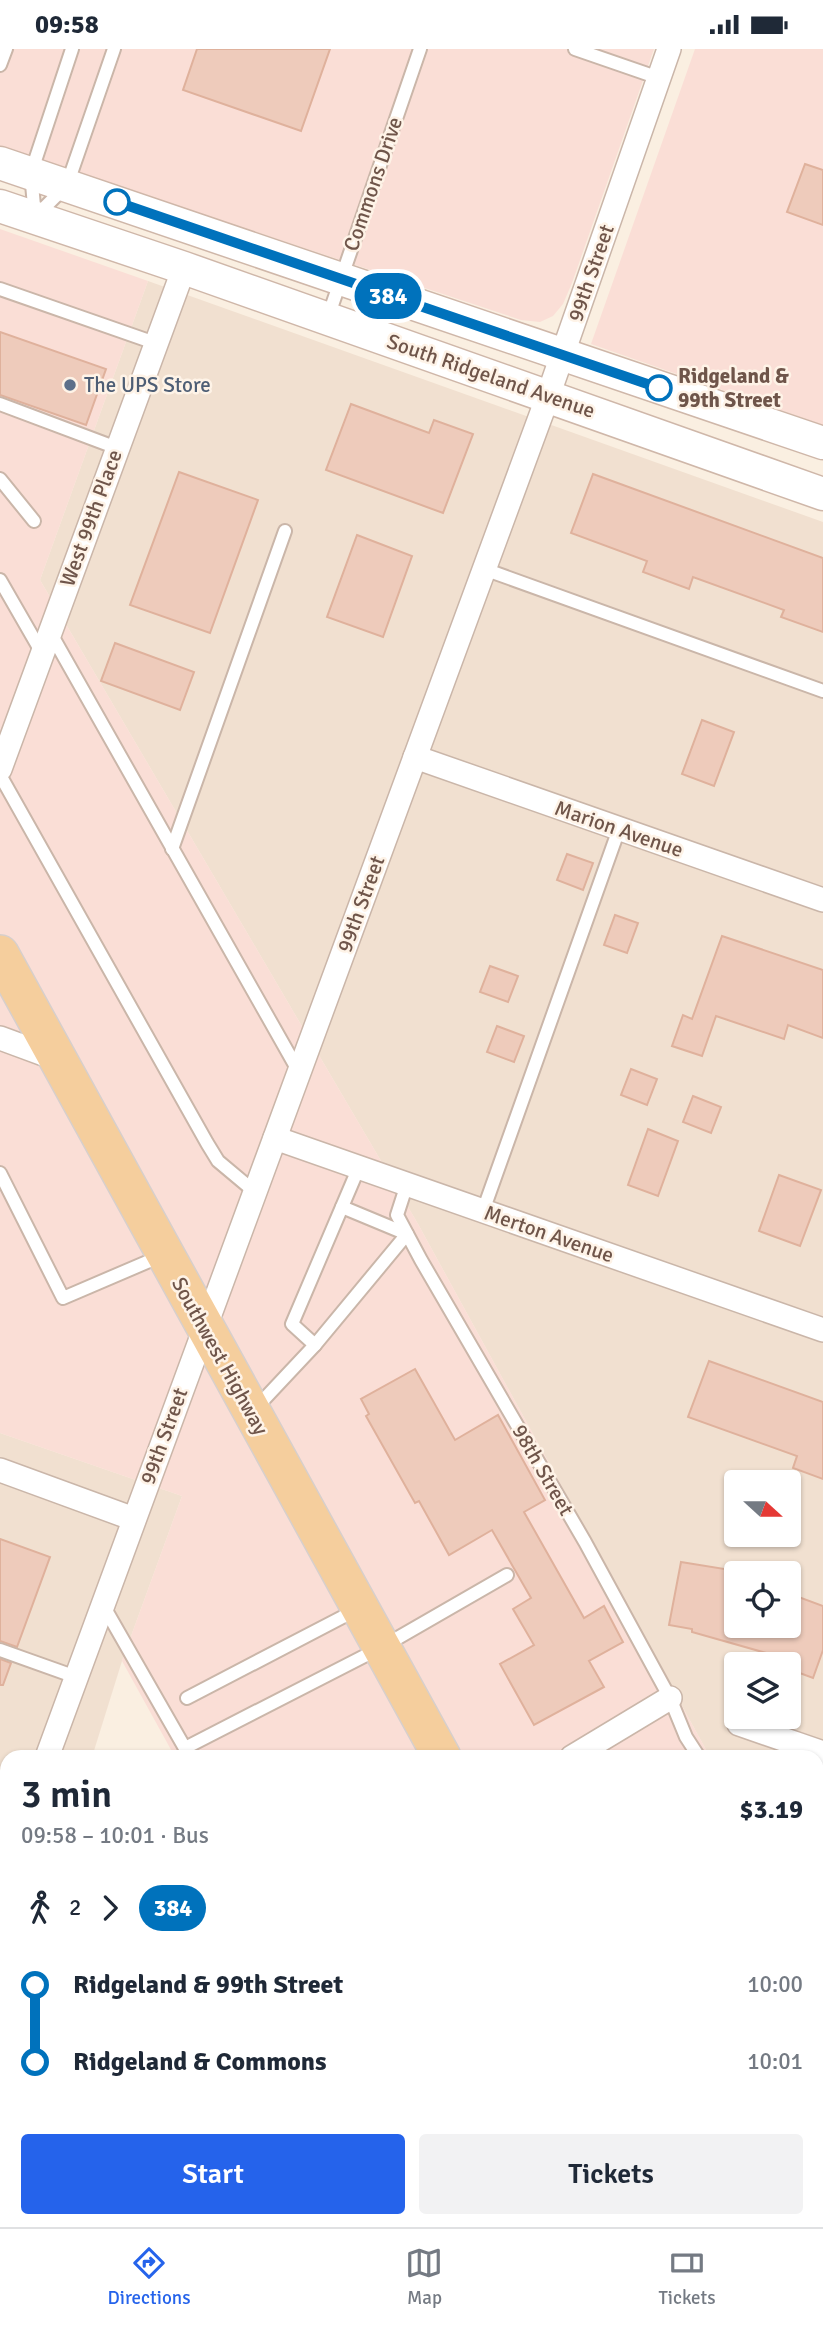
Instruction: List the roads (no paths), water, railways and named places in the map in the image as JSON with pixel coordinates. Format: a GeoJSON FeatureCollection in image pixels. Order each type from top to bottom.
{"type":"FeatureCollection","features":[{"type":"Feature","properties":{"kind":"main road","name":"South Ridgeland Avenue"},"geometry":{"type":"LineString","coordinates":[[0,163],[823,443]]}},
{"type":"Feature","properties":{"kind":"main road","name":"South Ridgeland Avenue"},"geometry":{"type":"LineString","coordinates":[[0,206],[184,268],[823,494]]}},
{"type":"Feature","properties":{"kind":"main road","name":"Southwest Highway"},"geometry":{"type":"LineString","coordinates":[[0,954],[438,1750]]}},
{"type":"Feature","properties":{"kind":"street","name":"99th Street"},"geometry":{"type":"LineString","coordinates":[[50,1750],[548,396],[669,49]]}},
{"type":"Feature","properties":{"kind":"street","name":"West 99th Place"},"geometry":{"type":"LineString","coordinates":[[0,769],[184,268]]}},
{"type":"Feature","properties":{"kind":"street","name":"Marion Avenue"},"geometry":{"type":"LineString","coordinates":[[415,757],[823,900]]}},
{"type":"Feature","properties":{"kind":"street"},"geometry":{"type":"LineString","coordinates":[[0,1038],[57,1059]]}},
{"type":"Feature","properties":{"kind":"street","name":"Merton Avenue"},"geometry":{"type":"LineString","coordinates":[[275,1138],[823,1330]]}},
{"type":"Feature","properties":{"kind":"street"},"geometry":{"type":"LineString","coordinates":[[0,1470],[134,1519]]}},
{"type":"Feature","properties":{"kind":"street"},"geometry":{"type":"LineString","coordinates":[[584,1750],[670,1698]]}},
{"type":"Feature","properties":{"kind":"street"},"geometry":{"type":"LineString","coordinates":[[754,1729],[814,1750]]}},
{"type":"Feature","properties":{"kind":"lane"},"geometry":{"type":"LineString","coordinates":[[0,65],[6,49]]}},
{"type":"Feature","properties":{"kind":"lane"},"geometry":{"type":"LineString","coordinates":[[35,217],[30,173],[72,49]]}},
{"type":"Feature","properties":{"kind":"lane"},"geometry":{"type":"LineString","coordinates":[[35,217],[67,185],[114,49]]}},
{"type":"Feature","properties":{"kind":"lane","name":"Commons Drive"},"geometry":{"type":"LineString","coordinates":[[327,319],[420,49]]}},
{"type":"Feature","properties":{"kind":"lane"},"geometry":{"type":"LineString","coordinates":[[575,49],[659,78]]}},
{"type":"Feature","properties":{"kind":"lane"},"geometry":{"type":"LineString","coordinates":[[0,289],[155,342]]}},
{"type":"Feature","properties":{"kind":"lane"},"geometry":{"type":"LineString","coordinates":[[0,404],[117,448]]}},
{"type":"Feature","properties":{"kind":"lane"},"geometry":{"type":"LineString","coordinates":[[0,479],[34,520]]}},
{"type":"Feature","properties":{"kind":"lane"},"geometry":{"type":"LineString","coordinates":[[172,849],[285,531]]}},
{"type":"Feature","properties":{"kind":"lane"},"geometry":{"type":"LineString","coordinates":[[484,569],[823,691]]}},
{"type":"Feature","properties":{"kind":"lane"},"geometry":{"type":"LineString","coordinates":[[0,580],[46,643],[172,849],[299,1073]]}},
{"type":"Feature","properties":{"kind":"lane"},"geometry":{"type":"LineString","coordinates":[[0,775],[218,1161],[255,1192]]}},
{"type":"Feature","properties":{"kind":"lane"},"geometry":{"type":"LineString","coordinates":[[483,1211],[619,829]]}},
{"type":"Feature","properties":{"kind":"lane"},"geometry":{"type":"LineString","coordinates":[[315,1345],[292,1324],[359,1167]]}},
{"type":"Feature","properties":{"kind":"lane"},"geometry":{"type":"LineString","coordinates":[[1,1177],[63,1299],[164,1255]]}},
{"type":"Feature","properties":{"kind":"lane","name":"98th Street"},"geometry":{"type":"LineString","coordinates":[[407,1184],[397,1215],[585,1542],[670,1698],[686,1737],[694,1750]]}},
{"type":"Feature","properties":{"kind":"lane"},"geometry":{"type":"LineString","coordinates":[[251,1413],[315,1345],[407,1234],[342,1207]]}},
{"type":"Feature","properties":{"kind":"lane"},"geometry":{"type":"LineString","coordinates":[[193,1750],[382,1647],[507,1575]]}},
{"type":"Feature","properties":{"kind":"lane"},"geometry":{"type":"LineString","coordinates":[[103,1604],[185,1750]]}},
{"type":"Feature","properties":{"kind":"lane"},"geometry":{"type":"LineString","coordinates":[[187,1698],[359,1608]]}},
{"type":"Feature","properties":{"kind":"lane"},"geometry":{"type":"LineString","coordinates":[[0,1650],[76,1677]]}},
{"type":"Feature","properties":{"kind":"place","name":"The UPS Store"},"geometry":{"type":"Point","coordinates":[70,385]}},
{"type":"Feature","properties":{"kind":"place","name":"Ridgeland & 99th Street"},"geometry":{"type":"Point","coordinates":[659,388]}}]}
